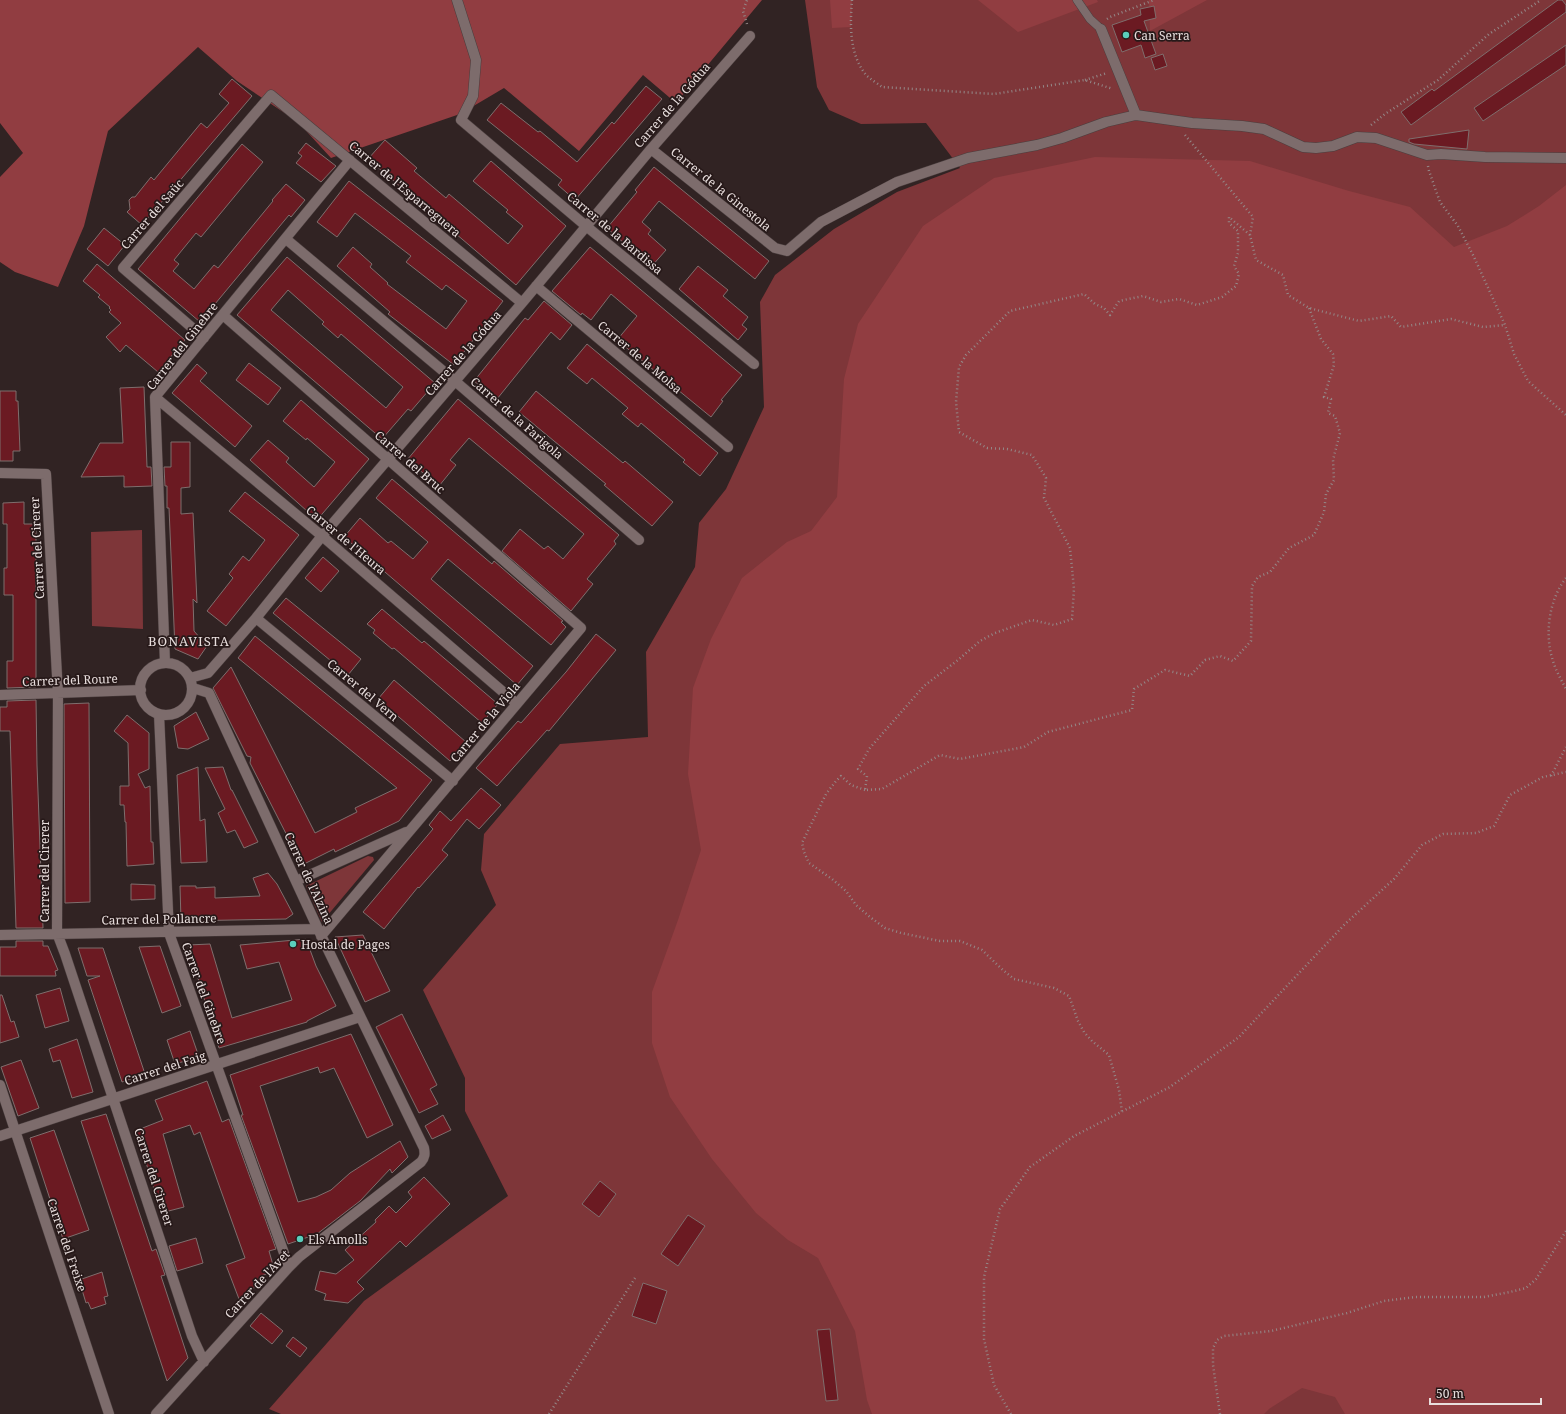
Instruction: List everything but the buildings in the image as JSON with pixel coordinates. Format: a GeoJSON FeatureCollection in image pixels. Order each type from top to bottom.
{"type":"FeatureCollection","features":[{"type":"Feature","properties":{"kind":"street","name":"Carrer de la Bardissa"},"geometry":{"type":"LineString","coordinates":[[457,0],[476,60],[474,96],[461,120],[586,226],[754,364]]}},
{"type":"Feature","properties":{"kind":"street"},"geometry":{"type":"LineString","coordinates":[[1101,29],[1136,115],[1264,129],[1303,147],[1310,148],[1333,146],[1357,137],[1376,138],[1427,155],[1441,154],[1485,157],[1566,158]]}},
{"type":"Feature","properties":{"kind":"street","name":"Carrer de la Gódua"},"geometry":{"type":"LineString","coordinates":[[191,683],[208,673],[256,618],[322,536],[522,303],[651,149],[750,36]]}},
{"type":"Feature","properties":{"kind":"street","name":"Carrer de l'Esparreguera"},"geometry":{"type":"LineString","coordinates":[[271,95],[522,303]]}},
{"type":"Feature","properties":{"kind":"street","name":"Carrer del Saüc"},"geometry":{"type":"LineString","coordinates":[[204,338],[123,268],[271,95]]}},
{"type":"Feature","properties":{"kind":"street","name":"Carrer de la Ginestola"},"geometry":{"type":"LineString","coordinates":[[651,149],[775,248],[787,251],[821,222],[897,182],[968,158],[1037,145],[1062,138],[1106,122],[1136,115]]}},
{"type":"Feature","properties":{"kind":"street","name":"Carrer del Ginebre"},"geometry":{"type":"LineString","coordinates":[[165,663],[155,397],[350,160]]}},
{"type":"Feature","properties":{"kind":"street","name":"Carrer de la Farigola"},"geometry":{"type":"LineString","coordinates":[[286,239],[455,381],[639,540]]}},
{"type":"Feature","properties":{"kind":"street","name":"Carrer de la Molsa"},"geometry":{"type":"LineString","coordinates":[[536,286],[728,447]]}},
{"type":"Feature","properties":{"kind":"street","name":"Carrer del Bruc"},"geometry":{"type":"LineString","coordinates":[[223,315],[581,628]]}},
{"type":"Feature","properties":{"kind":"street","name":"Carrer de l'Heura"},"geometry":{"type":"LineString","coordinates":[[155,397],[322,536],[517,704]]}},
{"type":"Feature","properties":{"kind":"street","name":"Carrer del Cirerer"},"geometry":{"type":"LineString","coordinates":[[0,473],[46,474],[58,694],[57,933],[66,954],[192,1336],[204,1362]]}},
{"type":"Feature","properties":{"kind":"street","name":"Carrer del Vern"},"geometry":{"type":"LineString","coordinates":[[256,618],[452,781]]}},
{"type":"Feature","properties":{"kind":"street","name":"Carrer de la Viola"},"geometry":{"type":"LineString","coordinates":[[320,932],[452,781],[581,628]]}},
{"type":"Feature","properties":{"kind":"street"},"geometry":{"type":"LineString","coordinates":[[165,663],[180,667],[191,683],[190,700],[183,710],[172,715],[159,714],[150,709],[143,701],[141,690],[143,677],[152,667],[165,663]]}},
{"type":"Feature","properties":{"kind":"street","name":"Carrer de l'Alzina"},"geometry":{"type":"LineString","coordinates":[[191,683],[209,693],[425,1153]]}},
{"type":"Feature","properties":{"kind":"street","name":"Carrer del Roure"},"geometry":{"type":"LineString","coordinates":[[0,695],[141,690]]}},
{"type":"Feature","properties":{"kind":"street","name":"Carrer del Ginebre"},"geometry":{"type":"LineString","coordinates":[[159,714],[169,933],[289,1267]]}},
{"type":"Feature","properties":{"kind":"street","name":"Carrer de la Viola"},"geometry":{"type":"LineString","coordinates":[[296,881],[408,832]]}},
{"type":"Feature","properties":{"kind":"street","name":"Carrer del Pollancre"},"geometry":{"type":"LineString","coordinates":[[0,935],[57,933],[320,932]]}},
{"type":"Feature","properties":{"kind":"street","name":"Carrer del Faig"},"geometry":{"type":"LineString","coordinates":[[0,1136],[360,1017]]}},
{"type":"Feature","properties":{"kind":"street","name":"Carrer del Freixe"},"geometry":{"type":"LineString","coordinates":[[0,1085],[109,1414]]}},
{"type":"Feature","properties":{"kind":"street","name":"Carrer de l'Avet"},"geometry":{"type":"LineString","coordinates":[[156,1414],[289,1267],[421,1162],[425,1153]]}},
{"type":"Feature","properties":{"kind":"lane"},"geometry":{"type":"LineString","coordinates":[[1077,0],[1090,19],[1101,29]]}},
{"type":"Feature","properties":{"kind":"path"},"geometry":{"type":"LineString","coordinates":[[747,0],[743,11],[750,36]]}},
{"type":"Feature","properties":{"kind":"path"},"geometry":{"type":"LineString","coordinates":[[852,0],[850,18],[852,44],[859,64],[868,76],[882,88],[994,94],[1085,80],[1117,70]]}},
{"type":"Feature","properties":{"kind":"path"},"geometry":{"type":"LineString","coordinates":[[1101,29],[1110,17],[1154,0]]}},
{"type":"Feature","properties":{"kind":"path"},"geometry":{"type":"LineString","coordinates":[[1357,137],[1385,114],[1438,80],[1489,34],[1541,0]]}},
{"type":"Feature","properties":{"kind":"path"},"geometry":{"type":"LineString","coordinates":[[1085,80],[1127,94]]}},
{"type":"Feature","properties":{"kind":"path"},"geometry":{"type":"LineString","coordinates":[[1173,120],[1254,217],[1250,235],[1256,260],[1284,275],[1288,295],[1309,308],[1359,321],[1391,316],[1401,327],[1452,319],[1483,327],[1505,325]]}},
{"type":"Feature","properties":{"kind":"path"},"geometry":{"type":"LineString","coordinates":[[1427,155],[1429,171],[1440,202],[1458,226],[1474,257],[1505,325],[1514,354],[1528,381],[1566,415]]}},
{"type":"Feature","properties":{"kind":"path"},"geometry":{"type":"LineString","coordinates":[[865,790],[867,776],[858,769],[869,748],[924,686],[980,641],[994,633],[1032,620],[1054,625],[1072,619],[1074,589],[1070,548],[1044,498],[1046,478],[1032,455],[1007,449],[987,448],[959,432],[956,402],[958,367],[966,355],[1010,311],[1084,294],[1095,304],[1104,308],[1110,315],[1119,301],[1143,296],[1161,302],[1179,299],[1197,305],[1222,297],[1236,286],[1239,274],[1234,266],[1238,253],[1238,231],[1229,223],[1229,218],[1250,235]]}},
{"type":"Feature","properties":{"kind":"path"},"geometry":{"type":"LineString","coordinates":[[1122,1112],[1119,1090],[1109,1055],[1092,1041],[1084,1032],[1078,1021],[1069,996],[1054,988],[1014,979],[982,950],[960,942],[940,941],[885,928],[856,905],[846,891],[809,862],[804,852],[802,843],[829,789],[841,776],[851,785],[865,790],[882,790],[940,755],[960,759],[1024,747],[1048,732],[1132,710],[1134,689],[1166,670],[1190,676],[1205,660],[1220,656],[1233,661],[1251,641],[1250,614],[1252,586],[1258,577],[1270,572],[1289,548],[1314,535],[1324,512],[1326,494],[1334,480],[1333,460],[1340,433],[1335,416],[1328,413],[1331,399],[1324,397],[1334,365],[1333,354],[1322,339],[1309,308]]}},
{"type":"Feature","properties":{"kind":"path"},"geometry":{"type":"LineString","coordinates":[[1566,578],[1556,594],[1548,628],[1553,662],[1566,689]]}},
{"type":"Feature","properties":{"kind":"path"},"geometry":{"type":"LineString","coordinates":[[1551,776],[1566,747]]}},
{"type":"Feature","properties":{"kind":"path"},"geometry":{"type":"LineString","coordinates":[[1011,1414],[994,1385],[984,1339],[984,1277],[1000,1209],[1030,1168],[1074,1136],[1170,1087],[1239,1037],[1345,924],[1394,880],[1422,845],[1443,834],[1476,833],[1494,826],[1510,795],[1543,777],[1566,772]]}},
{"type":"Feature","properties":{"kind":"path"},"geometry":{"type":"LineString","coordinates":[[1220,1414],[1213,1348],[1217,1340],[1224,1336],[1271,1331],[1346,1313],[1384,1301],[1415,1297],[1484,1297],[1526,1288],[1536,1279],[1566,1231]]}},
{"type":"Feature","properties":{"kind":"path"},"geometry":{"type":"LineString","coordinates":[[549,1414],[635,1278]]}},
{"type":"Feature","properties":{"kind":"shaded area"},"geometry":{"type":"Polygon","coordinates":[[[0,0],[762,0],[676,103],[643,75],[579,151],[504,88],[460,114],[331,158],[298,122],[237,81],[198,47],[108,131],[84,226],[58,287],[15,272],[0,262],[0,177],[23,153],[0,123],[0,0]]]}},
{"type":"Feature","properties":{"kind":"shaded area"},"geometry":{"type":"Polygon","coordinates":[[[805,0],[1566,0],[1566,1414],[281,1414],[269,1409],[364,1301],[508,1196],[465,1111],[465,1078],[423,990],[496,905],[481,870],[484,834],[560,744],[648,737],[646,652],[695,567],[699,523],[726,489],[764,407],[760,302],[775,275],[834,229],[897,192],[960,168],[926,123],[861,124],[829,110],[817,87],[805,0]]]}},
{"type":"Feature","properties":{"kind":"shaded area"},"geometry":{"type":"Polygon","coordinates":[[[830,0],[852,0],[851,27],[832,28],[830,0]]]}},
{"type":"Feature","properties":{"kind":"shaded area"},"geometry":{"type":"Polygon","coordinates":[[[978,0],[1097,0],[1098,2],[1018,32],[978,0]]]}},
{"type":"Feature","properties":{"kind":"shaded area"},"geometry":{"type":"Polygon","coordinates":[[[1149,0],[1207,0],[1150,31],[1149,0]]]}},
{"type":"Feature","properties":{"kind":"shaded area"},"geometry":{"type":"Polygon","coordinates":[[[1095,157],[1250,161],[1349,191],[1410,207],[1454,247],[1507,226],[1539,206],[1566,185],[1566,1414],[1345,1414],[1335,1397],[1302,1388],[1269,1409],[1264,1414],[872,1414],[867,1400],[855,1331],[818,1258],[788,1240],[756,1213],[712,1159],[670,1097],[652,1043],[652,992],[701,850],[688,774],[693,688],[711,639],[742,578],[787,542],[811,531],[837,497],[844,379],[858,324],[923,226],[994,178],[1095,157]]]}},
{"type":"Feature","properties":{"kind":"shaded area"},"geometry":{"type":"Polygon","coordinates":[[[142,530],[143,629],[92,626],[91,532],[142,530]]]}},
{"type":"Feature","properties":{"kind":"shaded area"},"geometry":{"type":"Polygon","coordinates":[[[368,856],[373,857],[374,860],[322,922],[306,886],[368,856]]]}},
{"type":"Feature","properties":{"kind":"place","name":"Can Serra"},"geometry":{"type":"Point","coordinates":[1126,35]}},
{"type":"Feature","properties":{"kind":"place","name":"Hostal de Pages"},"geometry":{"type":"Point","coordinates":[293,944]}},
{"type":"Feature","properties":{"kind":"place","name":"Els Amolls"},"geometry":{"type":"Point","coordinates":[300,1239]}},
{"type":"Feature","properties":{"kind":"district","name":"BONAVISTA"},"geometry":{"type":"Point","coordinates":[189,641]}}]}
